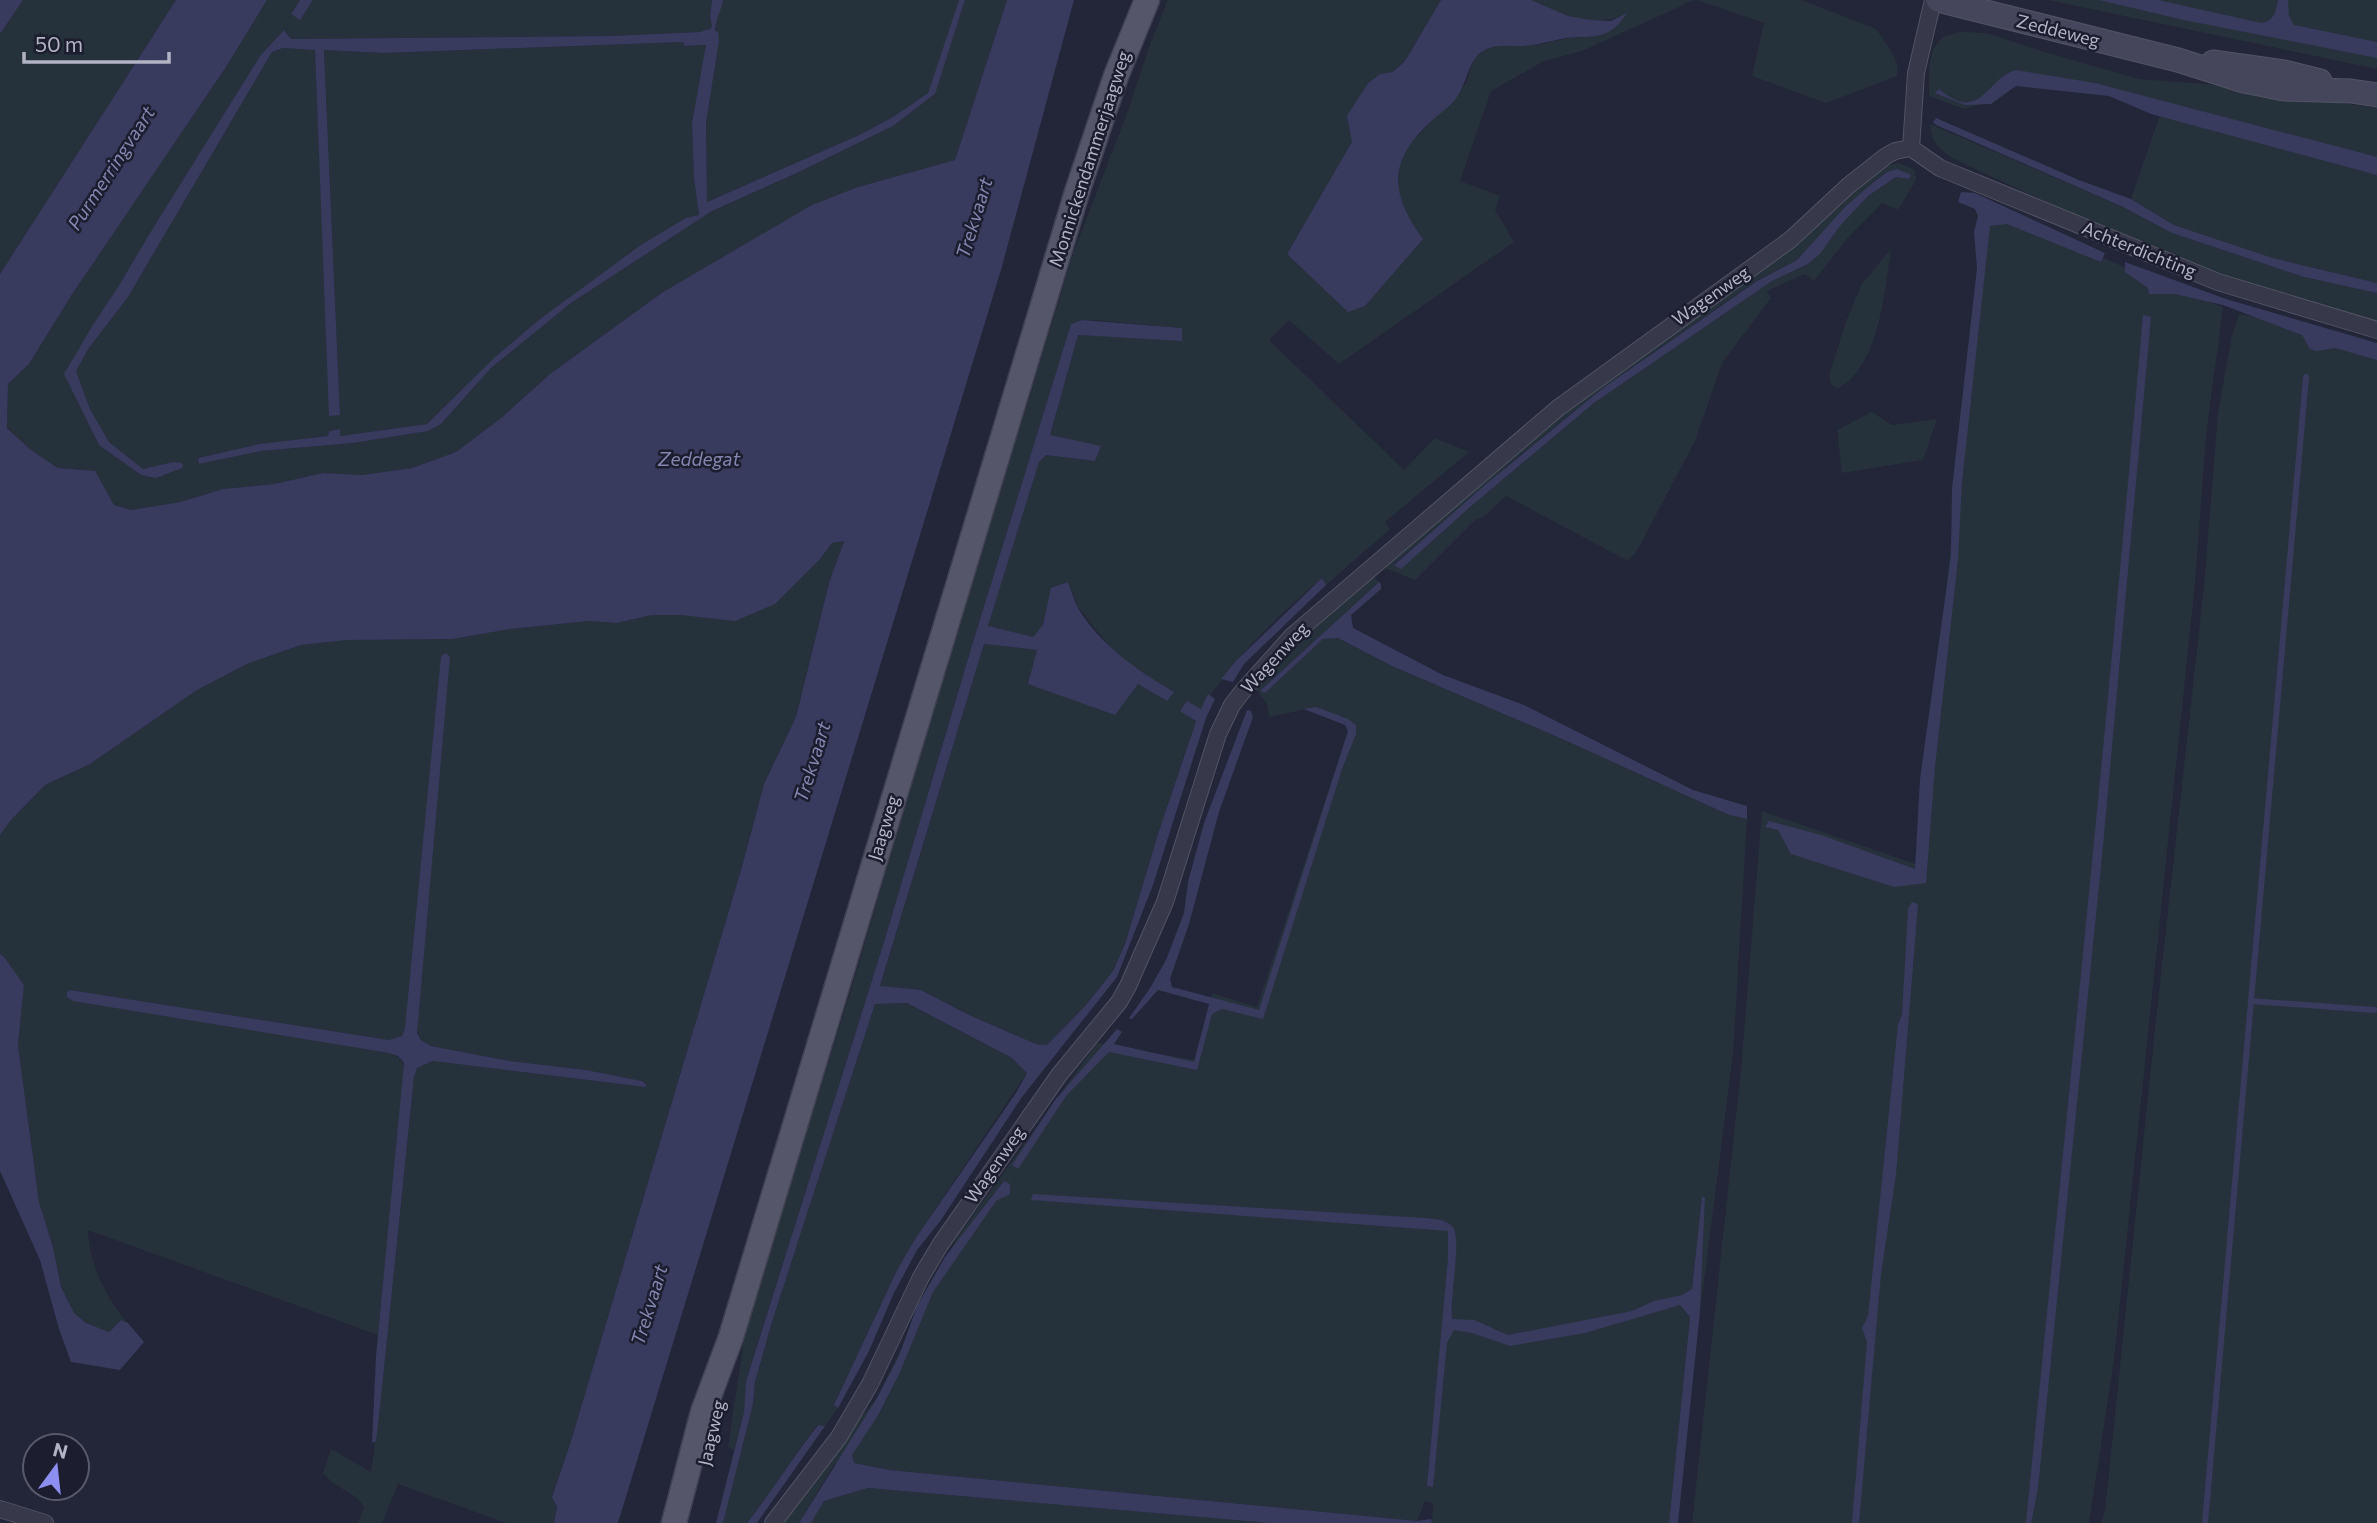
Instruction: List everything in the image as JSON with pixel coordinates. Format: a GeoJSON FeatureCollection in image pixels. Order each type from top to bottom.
{"type":"FeatureCollection","features":[{"type":"Feature","properties":{"kind":"main road","name":"Monnickendammerjaagweg"},"geometry":{"type":"LineString","coordinates":[[1038,320],[1093,141],[1147,0]]}},
{"type":"Feature","properties":{"kind":"main road","name":"Zeddeweg"},"geometry":{"type":"LineString","coordinates":[[1936,0],[2178,60],[2273,69],[2351,91],[2377,95]]}},
{"type":"Feature","properties":{"kind":"main road","name":"Jaagweg"},"geometry":{"type":"LineString","coordinates":[[674,1523],[703,1473],[718,1416],[731,1337],[1038,320]]}},
{"type":"Feature","properties":{"kind":"street"},"geometry":{"type":"LineString","coordinates":[[1911,148],[1916,73],[1936,0]]}},
{"type":"Feature","properties":{"kind":"street","name":"Achterdichting"},"geometry":{"type":"LineString","coordinates":[[1911,148],[1940,168],[2218,282],[2377,330]]}},
{"type":"Feature","properties":{"kind":"street","name":"Wagenweg"},"geometry":{"type":"LineString","coordinates":[[773,1523],[839,1437],[870,1384],[921,1277],[940,1244],[1059,1075],[1129,986],[1162,911],[1218,734],[1232,705],[1257,673],[1292,636],[1558,408],[1790,240],[1848,186],[1886,156],[1911,148]]}},
{"type":"Feature","properties":{"kind":"street"},"geometry":{"type":"LineString","coordinates":[[0,1509],[45,1523]]}},
{"type":"Feature","properties":{"kind":"shaded area"},"geometry":{"type":"Polygon","coordinates":[[[23,0],[176,0],[0,274],[0,34],[23,0]]]}},
{"type":"Feature","properties":{"kind":"shaded area"},"geometry":{"type":"Polygon","coordinates":[[[267,0],[300,0],[291,14],[300,19],[313,0],[712,0],[712,25],[710,29],[701,32],[610,36],[291,39],[285,30],[260,56],[65,374],[99,445],[141,475],[173,462],[143,469],[109,442],[90,409],[76,371],[89,348],[128,297],[272,52],[283,48],[315,50],[330,416],[340,414],[324,50],[384,53],[683,42],[685,46],[707,45],[692,123],[694,179],[699,215],[686,218],[540,319],[427,424],[339,436],[339,429],[329,431],[328,436],[259,444],[198,458],[199,464],[261,451],[353,443],[428,431],[441,424],[491,368],[571,303],[712,211],[893,126],[934,95],[965,0],[1007,0],[955,160],[858,187],[663,292],[550,374],[501,418],[456,452],[412,468],[362,475],[323,473],[274,484],[223,489],[180,502],[131,510],[114,505],[94,471],[58,468],[31,450],[7,427],[8,384],[29,364],[71,296],[226,67],[267,0]]]}},
{"type":"Feature","properties":{"kind":"shaded area"},"geometry":{"type":"Polygon","coordinates":[[[723,0],[959,0],[928,93],[893,117],[859,135],[707,202],[706,123],[719,41],[716,25],[723,0]]]}},
{"type":"Feature","properties":{"kind":"shaded area"},"geometry":{"type":"Polygon","coordinates":[[[1168,0],[1441,0],[1405,61],[1393,72],[1380,74],[1368,83],[1359,99],[1353,142],[1287,254],[1407,218],[1398,190],[1400,164],[1409,145],[1466,83],[1474,58],[1484,50],[1500,45],[1537,45],[1568,38],[1591,37],[1625,14],[1602,20],[1577,19],[1531,0],[1694,0],[1582,51],[1544,61],[1491,91],[1460,181],[1500,196],[1495,210],[1514,242],[1339,364],[1289,320],[1269,340],[1404,470],[1435,438],[1469,452],[1385,522],[1390,529],[1326,585],[1322,578],[1273,623],[1227,673],[1202,709],[1180,710],[1196,720],[1125,944],[1113,971],[1085,1006],[1047,1045],[1036,1044],[967,1014],[921,990],[880,987],[984,644],[1038,650],[1138,683],[1167,700],[1112,650],[1078,607],[1068,582],[1051,589],[1043,625],[1033,638],[988,626],[1039,461],[1046,455],[1095,461],[1100,447],[1050,435],[1078,335],[1182,340],[1182,328],[1093,320],[1071,324],[884,942],[746,1380],[744,1412],[734,1450],[728,1447],[745,1333],[768,1252],[849,997],[1074,251],[1168,0]]]}},
{"type":"Feature","properties":{"kind":"shaded area"},"geometry":{"type":"Polygon","coordinates":[[[1697,0],[1801,0],[1874,28],[1894,56],[1897,76],[1826,103],[1752,76],[1764,23],[1697,0]]]}},
{"type":"Feature","properties":{"kind":"shaded area"},"geometry":{"type":"Polygon","coordinates":[[[2048,0],[2377,0],[2377,69],[2048,0]]]}},
{"type":"Feature","properties":{"kind":"shaded area"},"geometry":{"type":"Polygon","coordinates":[[[1960,32],[1987,33],[2139,79],[2205,84],[2377,108],[2377,283],[2273,258],[2174,225],[2131,199],[2162,109],[2082,88],[2021,84],[1989,101],[1964,109],[1929,96],[1932,52],[1943,37],[1960,32]]]}},
{"type":"Feature","properties":{"kind":"shaded area"},"geometry":{"type":"Polygon","coordinates":[[[1930,124],[2123,207],[2172,233],[2304,277],[2377,293],[2377,322],[2234,282],[2146,248],[1958,161],[1938,147],[1930,124]]]}},
{"type":"Feature","properties":{"kind":"shaded area"},"geometry":{"type":"Polygon","coordinates":[[[1899,163],[1915,170],[1916,180],[1898,210],[1882,203],[1850,235],[1814,281],[1805,274],[1767,291],[1771,298],[1722,363],[1695,441],[1637,551],[1628,561],[1506,496],[1486,515],[1475,520],[1415,580],[1385,568],[1390,559],[1508,456],[1881,167],[1899,163]],[[1897,169],[1874,181],[1797,260],[1756,281],[1603,388],[1514,460],[1394,564],[1401,568],[1594,403],[1772,281],[1808,264],[1820,254],[1840,226],[1868,196],[1896,177],[1909,179],[1897,169]]]}},
{"type":"Feature","properties":{"kind":"shaded area"},"geometry":{"type":"Polygon","coordinates":[[[1986,206],[2151,279],[2223,307],[2206,436],[2195,583],[2114,1360],[2089,1523],[1692,1523],[1741,1070],[1762,811],[1921,866],[1986,206]]]}},
{"type":"Feature","properties":{"kind":"shaded area"},"geometry":{"type":"Polygon","coordinates":[[[1891,249],[1878,326],[1871,346],[1863,364],[1852,378],[1838,388],[1831,385],[1829,375],[1847,319],[1862,284],[1891,249]]]}},
{"type":"Feature","properties":{"kind":"shaded area"},"geometry":{"type":"Polygon","coordinates":[[[2239,314],[2377,352],[2377,1523],[2101,1523],[2105,1511],[2204,586],[2218,413],[2232,335],[2239,314]]]}},
{"type":"Feature","properties":{"kind":"shaded area"},"geometry":{"type":"Polygon","coordinates":[[[1872,412],[1892,425],[1937,419],[1923,460],[1842,473],[1837,430],[1872,412]]]}},
{"type":"Feature","properties":{"kind":"shaded area"},"geometry":{"type":"Polygon","coordinates":[[[844,541],[829,583],[796,717],[764,784],[741,870],[571,1441],[552,1496],[557,1507],[554,1523],[506,1523],[398,1484],[382,1523],[358,1523],[364,1507],[323,1473],[331,1449],[371,1472],[417,1068],[433,1061],[645,1087],[647,1085],[642,1081],[586,1070],[510,1061],[431,1046],[421,1040],[416,1028],[405,1028],[402,1036],[389,1040],[70,990],[67,997],[389,1053],[400,1059],[405,1071],[378,1335],[88,1230],[95,1267],[126,1322],[121,1320],[109,1332],[86,1323],[74,1313],[61,1287],[53,1247],[39,1202],[18,1045],[24,985],[0,954],[0,835],[45,785],[90,764],[197,690],[249,663],[301,645],[347,640],[453,639],[510,629],[590,621],[617,623],[652,615],[681,615],[775,604],[820,559],[832,543],[844,541]]]}},
{"type":"Feature","properties":{"kind":"shaded area"},"geometry":{"type":"Polygon","coordinates":[[[1375,578],[1379,582],[1260,691],[1265,693],[1323,639],[1338,638],[1392,666],[1729,815],[1747,819],[1733,1054],[1700,1312],[1705,1198],[1702,1197],[1692,1289],[1682,1295],[1656,1301],[1680,1305],[1690,1317],[1669,1523],[1432,1523],[1433,1503],[1425,1501],[1417,1521],[835,1463],[799,1523],[782,1523],[837,1446],[877,1398],[958,1236],[1097,1043],[1195,1060],[1212,993],[1257,1007],[1348,731],[1356,725],[1316,707],[1269,717],[1267,704],[1256,689],[1274,661],[1304,631],[1365,580],[1375,578]]]}},
{"type":"Feature","properties":{"kind":"shaded area"},"geometry":{"type":"Polygon","coordinates":[[[907,1003],[1012,1058],[1027,1073],[897,1270],[834,1405],[838,1408],[825,1426],[817,1425],[747,1523],[723,1523],[753,1404],[755,1382],[772,1322],[875,1004],[907,1003]]]}},
{"type":"Feature","properties":{"kind":"shaded area"},"geometry":{"type":"Polygon","coordinates":[[[868,1488],[1271,1523],[811,1523],[824,1501],[868,1488]]]}},
{"type":"Feature","properties":{"kind":"water"},"geometry":{"type":"Polygon","coordinates":[[[0,0],[23,0],[0,34],[0,0]]]}},
{"type":"Feature","properties":{"kind":"water","name":"Zeddegat"},"geometry":{"type":"Polygon","coordinates":[[[176,0],[267,0],[226,67],[71,296],[29,364],[8,384],[7,428],[31,450],[58,468],[95,471],[114,505],[131,510],[180,502],[223,489],[274,484],[323,473],[362,475],[412,468],[456,452],[501,418],[550,374],[663,292],[812,205],[858,187],[955,160],[1007,0],[1074,0],[1001,270],[618,1523],[554,1523],[557,1507],[552,1497],[741,870],[764,784],[796,717],[829,583],[844,541],[832,543],[820,559],[775,604],[735,621],[652,615],[617,623],[590,621],[510,629],[453,639],[347,640],[301,645],[249,663],[197,690],[90,764],[45,785],[0,835],[0,274],[176,0]]]}},
{"type":"Feature","properties":{"kind":"water"},"geometry":{"type":"Polygon","coordinates":[[[300,0],[313,0],[300,20],[291,14],[300,0]]]}},
{"type":"Feature","properties":{"kind":"water"},"geometry":{"type":"Polygon","coordinates":[[[712,0],[723,0],[716,22],[715,30],[718,32],[719,41],[706,123],[707,202],[859,135],[893,117],[928,93],[959,0],[965,0],[935,94],[893,126],[712,211],[571,303],[491,368],[441,424],[428,431],[353,443],[261,451],[199,464],[198,458],[259,444],[328,436],[329,431],[340,429],[340,436],[427,424],[494,358],[540,319],[641,245],[686,218],[699,215],[694,179],[692,123],[706,45],[685,46],[683,42],[384,53],[324,50],[340,415],[329,416],[315,50],[283,48],[272,52],[128,297],[89,348],[76,371],[90,409],[109,442],[143,469],[173,462],[182,463],[182,468],[156,478],[141,475],[99,445],[64,374],[260,56],[284,30],[291,39],[610,36],[700,32],[712,26],[712,0]]]}},
{"type":"Feature","properties":{"kind":"water"},"geometry":{"type":"Polygon","coordinates":[[[1441,0],[1531,0],[1568,16],[1590,20],[1611,21],[1627,13],[1616,26],[1603,34],[1531,45],[1496,46],[1478,55],[1458,95],[1413,140],[1400,167],[1400,195],[1423,239],[1365,306],[1348,312],[1287,254],[1352,142],[1347,116],[1368,83],[1380,74],[1393,72],[1405,61],[1441,0]]]}},
{"type":"Feature","properties":{"kind":"water"},"geometry":{"type":"Polygon","coordinates":[[[2099,0],[2158,0],[2261,23],[2272,18],[2278,0],[2288,0],[2289,16],[2294,25],[2377,42],[2377,58],[2184,20],[2099,0]]]}},
{"type":"Feature","properties":{"kind":"water"},"geometry":{"type":"Polygon","coordinates":[[[2016,70],[2095,83],[2377,157],[2377,175],[2151,114],[2109,96],[2016,86],[1991,104],[1965,105],[1935,93],[1939,89],[1953,99],[1974,101],[1997,81],[2016,70]]]}},
{"type":"Feature","properties":{"kind":"water"},"geometry":{"type":"Polygon","coordinates":[[[1936,118],[2079,180],[2131,199],[2174,225],[2273,258],[2377,283],[2377,293],[2304,277],[2172,233],[2123,207],[1936,125],[1933,122],[1936,118]]]}},
{"type":"Feature","properties":{"kind":"water"},"geometry":{"type":"Polygon","coordinates":[[[1897,169],[1911,175],[1909,179],[1896,177],[1868,196],[1840,226],[1820,254],[1808,264],[1772,281],[1594,403],[1401,569],[1394,565],[1486,484],[1603,388],[1757,281],[1797,260],[1846,206],[1887,172],[1897,169]]]}},
{"type":"Feature","properties":{"kind":"water"},"geometry":{"type":"Polygon","coordinates":[[[1961,192],[1975,193],[2105,253],[2101,262],[2007,224],[1990,226],[1962,482],[1958,560],[1935,767],[1926,883],[1894,887],[1791,854],[1778,830],[1765,827],[1769,821],[1821,835],[1915,869],[1920,779],[1951,555],[1952,488],[1977,268],[1974,232],[1978,216],[1975,209],[1958,202],[1961,192]]]}},
{"type":"Feature","properties":{"kind":"water"},"geometry":{"type":"Polygon","coordinates":[[[2125,262],[2226,299],[2377,343],[2377,360],[2335,348],[2317,351],[2310,349],[2302,335],[2223,305],[2175,294],[2149,294],[2148,288],[2125,272],[2125,262]]]}},
{"type":"Feature","properties":{"kind":"water"},"geometry":{"type":"Polygon","coordinates":[[[2143,315],[2151,317],[2103,846],[2038,1488],[2031,1523],[2026,1523],[2101,768],[2143,315]]]}},
{"type":"Feature","properties":{"kind":"water"},"geometry":{"type":"Polygon","coordinates":[[[1082,320],[1182,328],[1182,341],[1078,335],[1050,435],[1101,446],[1095,461],[1046,455],[1039,462],[988,626],[1033,637],[1043,625],[1051,588],[1068,582],[1078,608],[1098,634],[1133,666],[1174,692],[1167,701],[1138,684],[1115,715],[1028,684],[1037,650],[984,644],[880,986],[921,990],[967,1014],[1036,1044],[1047,1045],[1085,1006],[1113,971],[1125,944],[1196,721],[1180,711],[1187,701],[1201,709],[1208,694],[1215,699],[1206,718],[1153,885],[1117,977],[1022,1097],[941,1220],[917,1250],[893,1295],[869,1351],[838,1408],[834,1405],[897,1270],[1027,1073],[1012,1058],[907,1003],[875,1004],[772,1322],[755,1382],[753,1404],[723,1523],[716,1523],[744,1412],[746,1381],[884,942],[1071,324],[1082,320]]]}},
{"type":"Feature","properties":{"kind":"water"},"geometry":{"type":"Polygon","coordinates":[[[1322,578],[1326,585],[1244,664],[1233,682],[1221,679],[1236,661],[1322,578]]]}},
{"type":"Feature","properties":{"kind":"water"},"geometry":{"type":"Polygon","coordinates":[[[1379,582],[1381,589],[1351,615],[1353,628],[1443,675],[1524,705],[1693,790],[1747,806],[1747,819],[1729,815],[1392,666],[1338,638],[1323,639],[1265,693],[1260,691],[1379,582]]]}},
{"type":"Feature","properties":{"kind":"water"},"geometry":{"type":"Polygon","coordinates":[[[446,653],[450,657],[417,1033],[421,1040],[431,1046],[510,1061],[586,1070],[642,1081],[647,1085],[645,1087],[433,1061],[417,1068],[376,1441],[372,1443],[376,1356],[404,1063],[398,1056],[389,1053],[73,1001],[67,997],[67,992],[70,990],[389,1040],[402,1036],[405,1028],[441,656],[446,653]]]}},
{"type":"Feature","properties":{"kind":"water"},"geometry":{"type":"Polygon","coordinates":[[[1316,707],[1348,719],[1356,725],[1356,734],[1342,769],[1263,1019],[1222,1009],[1212,1014],[1197,1070],[1109,1052],[1066,1096],[1018,1169],[1012,1165],[1055,1100],[1117,1029],[1122,1032],[1114,1044],[1194,1062],[1209,1004],[1158,990],[1132,1019],[1129,1018],[1166,960],[1184,913],[1188,882],[1204,823],[1247,710],[1251,711],[1253,717],[1219,812],[1189,924],[1170,979],[1172,987],[1259,1010],[1348,731],[1345,725],[1304,709],[1316,707]]]}},
{"type":"Feature","properties":{"kind":"water"},"geometry":{"type":"Polygon","coordinates":[[[1912,902],[1918,904],[1896,1175],[1881,1274],[1859,1523],[1852,1523],[1867,1342],[1862,1328],[1868,1316],[1898,1024],[1902,1015],[1908,909],[1912,902]]]}},
{"type":"Feature","properties":{"kind":"water"},"geometry":{"type":"Polygon","coordinates":[[[0,954],[24,985],[18,1045],[39,1202],[53,1247],[61,1287],[74,1313],[86,1323],[109,1332],[121,1320],[128,1323],[144,1342],[120,1370],[71,1362],[40,1260],[0,1171],[0,954]]]}},
{"type":"Feature","properties":{"kind":"water"},"geometry":{"type":"Polygon","coordinates":[[[1004,1181],[1010,1184],[1010,1194],[996,1201],[933,1292],[900,1372],[877,1417],[852,1455],[854,1463],[890,1470],[1417,1521],[1431,1519],[1432,1523],[1270,1523],[868,1488],[824,1501],[811,1523],[799,1523],[877,1398],[899,1356],[917,1306],[945,1257],[1004,1181]]]}},
{"type":"Feature","properties":{"kind":"water"},"geometry":{"type":"Polygon","coordinates":[[[1033,1194],[1443,1221],[1452,1226],[1456,1242],[1452,1319],[1474,1320],[1508,1335],[1632,1311],[1654,1301],[1682,1295],[1692,1289],[1702,1196],[1705,1198],[1700,1312],[1678,1523],[1669,1523],[1690,1317],[1680,1305],[1585,1333],[1510,1346],[1454,1330],[1447,1343],[1433,1487],[1427,1486],[1448,1258],[1448,1231],[1031,1200],[1033,1194]]]}},
{"type":"Feature","properties":{"kind":"water"},"geometry":{"type":"Polygon","coordinates":[[[818,1425],[825,1426],[757,1523],[747,1523],[800,1449],[818,1425]]]}},
{"type":"Feature","properties":{"kind":"waterway"},"geometry":{"type":"LineString","coordinates":[[2205,1523],[2306,377]]}},
{"type":"Feature","properties":{"kind":"waterway"},"geometry":{"type":"LineString","coordinates":[[2251,1001],[2374,1010]]}},
{"type":"Feature","properties":{"kind":"water label","name":"Purmerringvaart"},"geometry":{"type":"Point","coordinates":[111,168]}},
{"type":"Feature","properties":{"kind":"water label","name":"Trekvaart"},"geometry":{"type":"Point","coordinates":[974,218]}},
{"type":"Feature","properties":{"kind":"water label","name":"Trekvaart"},"geometry":{"type":"Point","coordinates":[812,762]}},
{"type":"Feature","properties":{"kind":"water label","name":"Trekvaart"},"geometry":{"type":"Point","coordinates":[649,1305]}}]}
